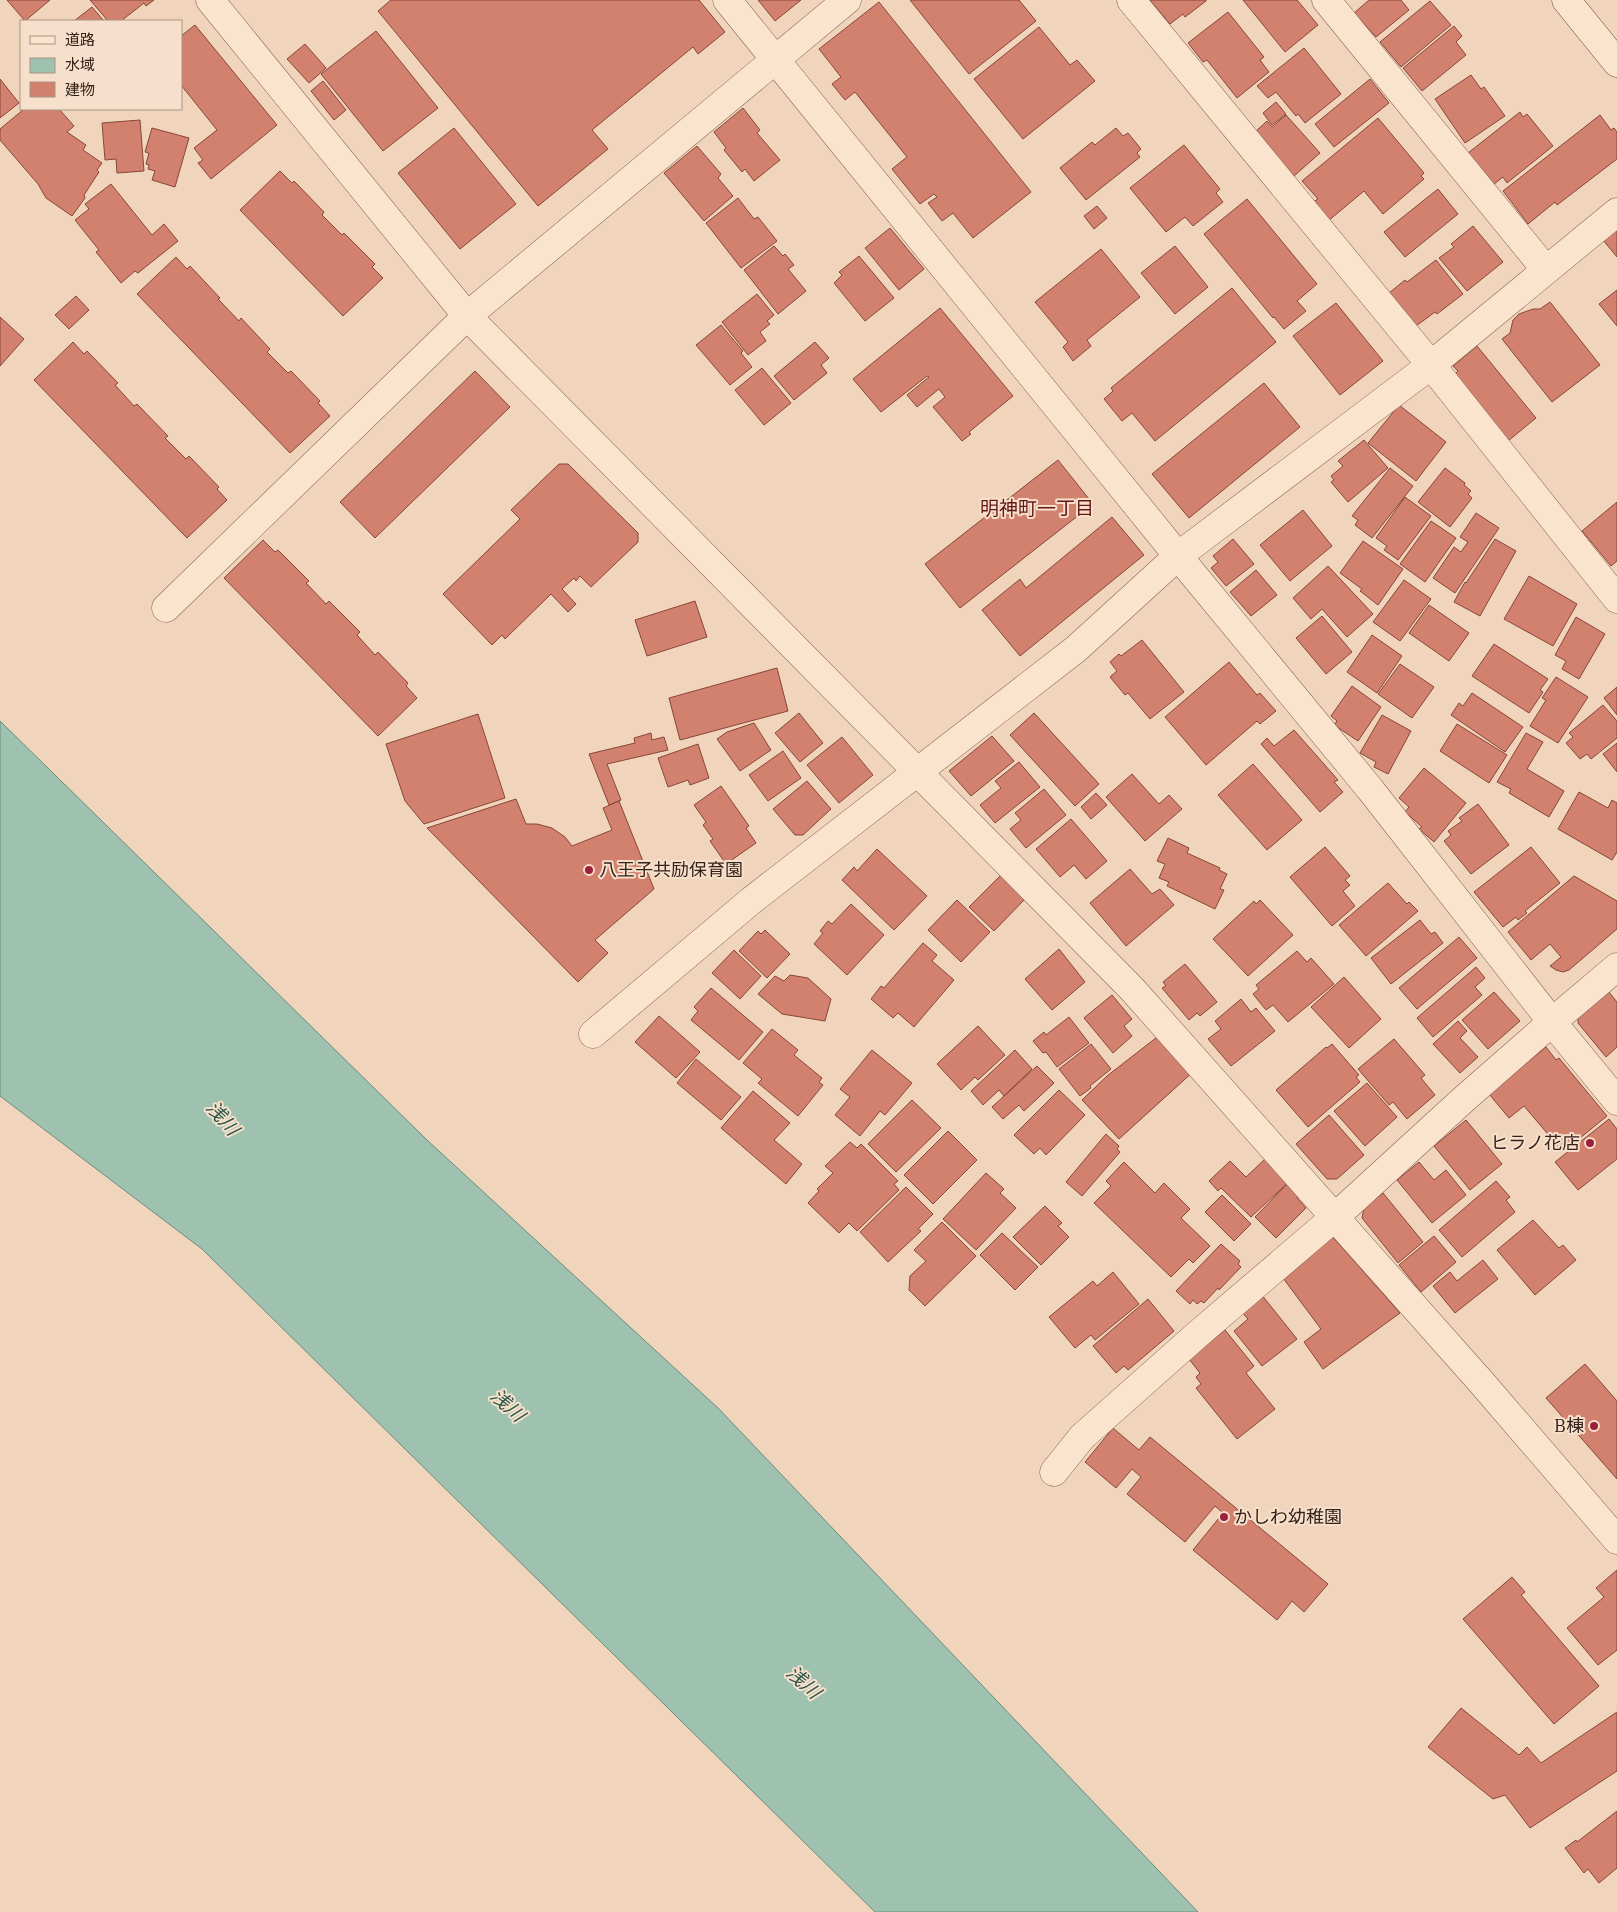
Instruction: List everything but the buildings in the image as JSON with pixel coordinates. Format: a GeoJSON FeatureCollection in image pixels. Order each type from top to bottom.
{"type":"FeatureCollection","features":[{"type":"Feature","properties":{"kind":"street"},"geometry":{"type":"LineString","coordinates":[[210,0],[467,316],[1132,989],[1482,1383],[1617,1540]]}},
{"type":"Feature","properties":{"kind":"street"},"geometry":{"type":"LineString","coordinates":[[727,0],[1178,556],[1370,789],[1552,1022],[1617,1101]]}},
{"type":"Feature","properties":{"kind":"street"},"geometry":{"type":"LineString","coordinates":[[166,608],[467,316],[847,0]]}},
{"type":"Feature","properties":{"kind":"street"},"geometry":{"type":"LineString","coordinates":[[1131,0],[1430,365],[1617,599]]}},
{"type":"Feature","properties":{"kind":"street"},"geometry":{"type":"LineString","coordinates":[[1326,0],[1546,270]]}},
{"type":"Feature","properties":{"kind":"street"},"geometry":{"type":"LineString","coordinates":[[1566,0],[1617,62]]}},
{"type":"Feature","properties":{"kind":"street"},"geometry":{"type":"LineString","coordinates":[[593,1034],[752,900],[1076,649],[1178,556],[1430,365],[1617,212]]}},
{"type":"Feature","properties":{"kind":"street"},"geometry":{"type":"LineString","coordinates":[[1054,1472],[1082,1437],[1198,1334],[1335,1217],[1464,1099],[1617,967]]}},
{"type":"Feature","properties":{"kind":"water","name":"浅川"},"geometry":{"type":"Polygon","coordinates":[[[0,721],[427,1140],[719,1409],[1198,1912],[875,1912],[202,1249],[0,1096],[0,721]]]}},
{"type":"Feature","properties":{"kind":"place","name":"八王子共励保育園"},"geometry":{"type":"Point","coordinates":[589,870]}},
{"type":"Feature","properties":{"kind":"place","name":"ヒラノ花店"},"geometry":{"type":"Point","coordinates":[1590,1143]}},
{"type":"Feature","properties":{"kind":"place","name":"B棟"},"geometry":{"type":"Point","coordinates":[1594,1426]}},
{"type":"Feature","properties":{"kind":"place","name":"かしわ幼稚園"},"geometry":{"type":"Point","coordinates":[1224,1517]}},
{"type":"Feature","properties":{"kind":"district","name":"明神町一丁目"},"geometry":{"type":"Point","coordinates":[1037,508]}}]}
